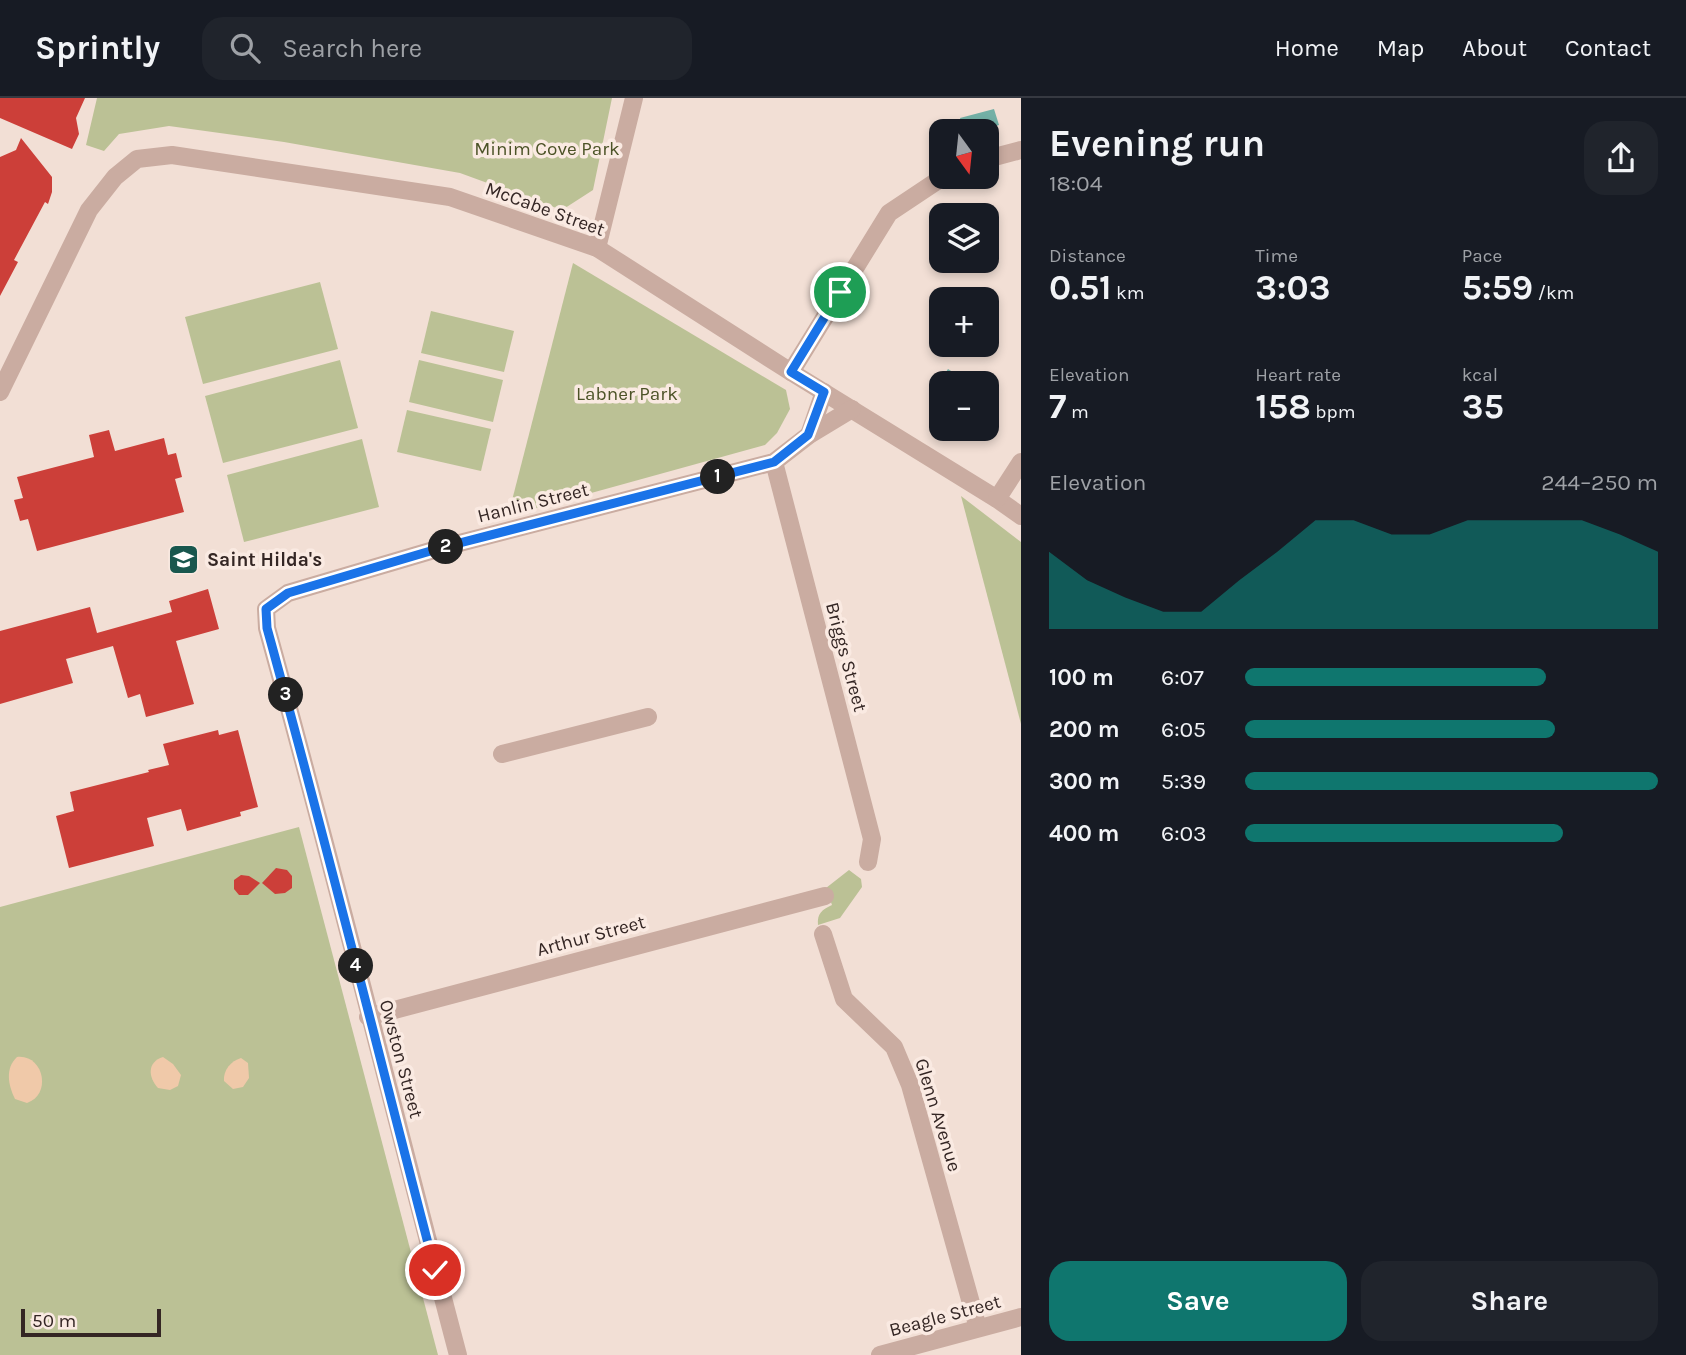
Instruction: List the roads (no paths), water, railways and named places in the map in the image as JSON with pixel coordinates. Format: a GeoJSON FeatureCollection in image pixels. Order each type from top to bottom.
{"type":"FeatureCollection","features":[{"type":"Feature","properties":{"kind":"street"},"geometry":{"type":"LineString","coordinates":[[597,248],[634,98]]}},
{"type":"Feature","properties":{"kind":"street"},"geometry":{"type":"LineString","coordinates":[[999,156],[1021,150]]}},
{"type":"Feature","properties":{"kind":"street","name":"McCabe Street"},"geometry":{"type":"LineString","coordinates":[[0,392],[89,210],[115,177],[137,159],[172,155],[450,197],[597,248],[1021,516]]}},
{"type":"Feature","properties":{"kind":"street"},"geometry":{"type":"LineString","coordinates":[[791,372],[889,213],[929,184]]}},
{"type":"Feature","properties":{"kind":"street"},"geometry":{"type":"LineString","coordinates":[[808,435],[824,392]]}},
{"type":"Feature","properties":{"kind":"street","name":"Hanlin Street"},"geometry":{"type":"LineString","coordinates":[[266,609],[288,593],[444,547],[774,462],[808,435],[852,409]]}},
{"type":"Feature","properties":{"kind":"street","name":"Briggs Street"},"geometry":{"type":"LineString","coordinates":[[774,462],[872,839],[868,862]]}},
{"type":"Feature","properties":{"kind":"street"},"geometry":{"type":"LineString","coordinates":[[997,499],[1021,462]]}},
{"type":"Feature","properties":{"kind":"street","name":"Owston Street"},"geometry":{"type":"LineString","coordinates":[[266,609],[267,628],[319,817],[458,1355]]}},
{"type":"Feature","properties":{"kind":"street"},"geometry":{"type":"LineString","coordinates":[[502,754],[648,717]]}},
{"type":"Feature","properties":{"kind":"street","name":"Arthur Street"},"geometry":{"type":"LineString","coordinates":[[369,1017],[825,896]]}},
{"type":"Feature","properties":{"kind":"street","name":"Glenn Avenue"},"geometry":{"type":"LineString","coordinates":[[823,934],[844,999],[894,1047],[910,1085],[978,1328]]}},
{"type":"Feature","properties":{"kind":"street","name":"Beagle Street"},"geometry":{"type":"LineString","coordinates":[[880,1355],[1021,1317]]}},
{"type":"Feature","properties":{"kind":"water"},"geometry":{"type":"Polygon","coordinates":[[[994,109],[997,119],[960,119],[994,109]]]}},
{"type":"Feature","properties":{"kind":"place","name":"Saint Hilda's"},"geometry":{"type":"Point","coordinates":[184,560]}},
{"type":"Feature","properties":{"kind":"park label","name":"Minim Cove Park"},"geometry":{"type":"Point","coordinates":[547,149]}},
{"type":"Feature","properties":{"kind":"park label","name":"Labner Park"},"geometry":{"type":"Point","coordinates":[627,394]}}]}
